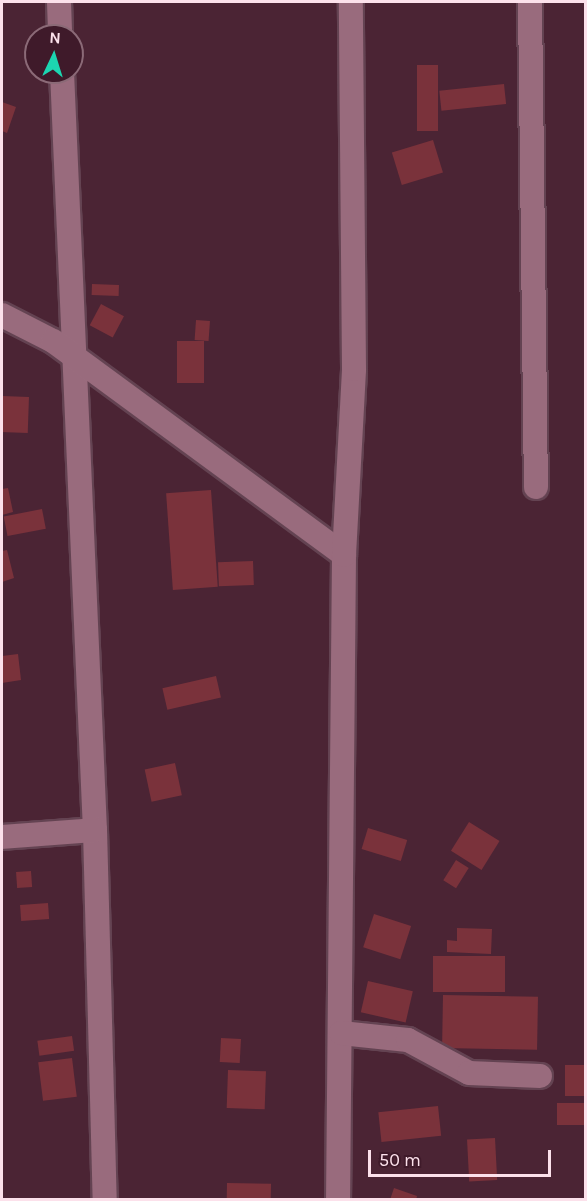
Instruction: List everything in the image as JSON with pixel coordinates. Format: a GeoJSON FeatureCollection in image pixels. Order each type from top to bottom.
{"type":"FeatureCollection","features":[{"type":"Feature","properties":{"kind":"street"},"geometry":{"type":"LineString","coordinates":[[59,2],[60,24]]}},
{"type":"Feature","properties":{"kind":"street"},"geometry":{"type":"LineString","coordinates":[[338,1200],[344,555],[354,369],[351,2]]}},
{"type":"Feature","properties":{"kind":"street"},"geometry":{"type":"LineString","coordinates":[[530,2],[536,487]]}},
{"type":"Feature","properties":{"kind":"street"},"geometry":{"type":"LineString","coordinates":[[62,84],[72,355],[95,830],[105,1200]]}},
{"type":"Feature","properties":{"kind":"street"},"geometry":{"type":"LineString","coordinates":[[2,315],[72,355],[344,555]]}},
{"type":"Feature","properties":{"kind":"street"},"geometry":{"type":"LineString","coordinates":[[2,837],[95,830]]}},
{"type":"Feature","properties":{"kind":"street"},"geometry":{"type":"LineString","coordinates":[[341,1033],[408,1040],[469,1073],[540,1076]]}},
{"type":"Feature","properties":{"kind":"building"},"geometry":{"type":"Polygon","coordinates":[[[417,65],[438,65],[438,131],[417,131],[417,65]]]}},
{"type":"Feature","properties":{"kind":"building"},"geometry":{"type":"Polygon","coordinates":[[[504,84],[506,104],[441,111],[439,91],[504,84]]]}},
{"type":"Feature","properties":{"kind":"building"},"geometry":{"type":"Polygon","coordinates":[[[2,102],[16,107],[7,133],[2,131],[2,102]]]}},
{"type":"Feature","properties":{"kind":"building"},"geometry":{"type":"Polygon","coordinates":[[[433,140],[443,173],[402,185],[392,153],[433,140]]]}},
{"type":"Feature","properties":{"kind":"building"},"geometry":{"type":"Polygon","coordinates":[[[92,284],[119,285],[119,296],[92,295],[92,284]]]}},
{"type":"Feature","properties":{"kind":"building"},"geometry":{"type":"Polygon","coordinates":[[[101,304],[124,316],[113,337],[90,325],[101,304]]]}},
{"type":"Feature","properties":{"kind":"building"},"geometry":{"type":"Polygon","coordinates":[[[196,320],[210,321],[209,341],[195,340],[196,320]]]}},
{"type":"Feature","properties":{"kind":"building"},"geometry":{"type":"Polygon","coordinates":[[[177,341],[204,341],[204,383],[177,383],[177,341]]]}},
{"type":"Feature","properties":{"kind":"building"},"geometry":{"type":"Polygon","coordinates":[[[2,396],[29,397],[28,433],[2,432],[2,396]]]}},
{"type":"Feature","properties":{"kind":"building"},"geometry":{"type":"Polygon","coordinates":[[[8,488],[13,512],[2,515],[2,489],[8,488]]]}},
{"type":"Feature","properties":{"kind":"building"},"geometry":{"type":"Polygon","coordinates":[[[211,490],[218,587],[173,590],[166,493],[211,490]]]}},
{"type":"Feature","properties":{"kind":"building"},"geometry":{"type":"Polygon","coordinates":[[[42,509],[46,529],[8,536],[4,516],[42,509]]]}},
{"type":"Feature","properties":{"kind":"building"},"geometry":{"type":"Polygon","coordinates":[[[7,550],[14,578],[2,582],[2,551],[7,550]]]}},
{"type":"Feature","properties":{"kind":"building"},"geometry":{"type":"Polygon","coordinates":[[[253,561],[254,585],[219,586],[218,562],[253,561]]]}},
{"type":"Feature","properties":{"kind":"building"},"geometry":{"type":"Polygon","coordinates":[[[18,654],[21,680],[2,683],[2,656],[18,654]]]}},
{"type":"Feature","properties":{"kind":"building"},"geometry":{"type":"Polygon","coordinates":[[[216,676],[221,697],[167,710],[162,688],[216,676]]]}},
{"type":"Feature","properties":{"kind":"building"},"geometry":{"type":"Polygon","coordinates":[[[175,763],[182,795],[152,802],[145,769],[175,763]]]}},
{"type":"Feature","properties":{"kind":"building"},"geometry":{"type":"Polygon","coordinates":[[[469,822],[500,841],[482,870],[451,851],[469,822]]]}},
{"type":"Feature","properties":{"kind":"building"},"geometry":{"type":"Polygon","coordinates":[[[368,828],[407,840],[401,861],[362,849],[368,828]]]}},
{"type":"Feature","properties":{"kind":"building"},"geometry":{"type":"Polygon","coordinates":[[[456,860],[469,868],[456,888],[443,880],[456,860]]]}},
{"type":"Feature","properties":{"kind":"building"},"geometry":{"type":"Polygon","coordinates":[[[31,871],[32,887],[17,888],[16,872],[31,871]]]}},
{"type":"Feature","properties":{"kind":"building"},"geometry":{"type":"Polygon","coordinates":[[[48,903],[49,919],[21,921],[20,905],[48,903]]]}},
{"type":"Feature","properties":{"kind":"building"},"geometry":{"type":"Polygon","coordinates":[[[374,914],[411,926],[400,959],[363,947],[374,914]]]}},
{"type":"Feature","properties":{"kind":"building"},"geometry":{"type":"Polygon","coordinates":[[[457,928],[492,929],[491,954],[447,952],[447,940],[457,941],[457,928]]]}},
{"type":"Feature","properties":{"kind":"building"},"geometry":{"type":"Polygon","coordinates":[[[433,956],[505,956],[505,992],[433,992],[433,956]]]}},
{"type":"Feature","properties":{"kind":"building"},"geometry":{"type":"Polygon","coordinates":[[[368,981],[413,991],[406,1023],[361,1012],[368,981]]]}},
{"type":"Feature","properties":{"kind":"building"},"geometry":{"type":"Polygon","coordinates":[[[443,995],[538,997],[537,1050],[442,1048],[443,995]]]}},
{"type":"Feature","properties":{"kind":"building"},"geometry":{"type":"Polygon","coordinates":[[[72,1036],[74,1051],[39,1056],[37,1041],[72,1036]]]}},
{"type":"Feature","properties":{"kind":"building"},"geometry":{"type":"Polygon","coordinates":[[[221,1038],[241,1039],[240,1063],[220,1062],[221,1038]]]}},
{"type":"Feature","properties":{"kind":"building"},"geometry":{"type":"Polygon","coordinates":[[[72,1058],[77,1097],[43,1101],[38,1062],[72,1058]]]}},
{"type":"Feature","properties":{"kind":"building"},"geometry":{"type":"Polygon","coordinates":[[[565,1065],[586,1065],[586,1096],[565,1096],[565,1065]]]}},
{"type":"Feature","properties":{"kind":"building"},"geometry":{"type":"Polygon","coordinates":[[[228,1070],[266,1071],[265,1109],[227,1108],[228,1070]]]}},
{"type":"Feature","properties":{"kind":"building"},"geometry":{"type":"Polygon","coordinates":[[[557,1103],[586,1103],[586,1125],[557,1125],[557,1103]]]}},
{"type":"Feature","properties":{"kind":"building"},"geometry":{"type":"Polygon","coordinates":[[[438,1106],[441,1136],[381,1142],[378,1112],[438,1106]]]}},
{"type":"Feature","properties":{"kind":"building"},"geometry":{"type":"Polygon","coordinates":[[[495,1138],[497,1180],[469,1181],[467,1139],[495,1138]]]}},
{"type":"Feature","properties":{"kind":"building"},"geometry":{"type":"Polygon","coordinates":[[[227,1183],[271,1184],[271,1200],[227,1200],[227,1183]]]}},
{"type":"Feature","properties":{"kind":"building"},"geometry":{"type":"Polygon","coordinates":[[[394,1188],[417,1196],[416,1200],[390,1200],[394,1188]]]}}]}
